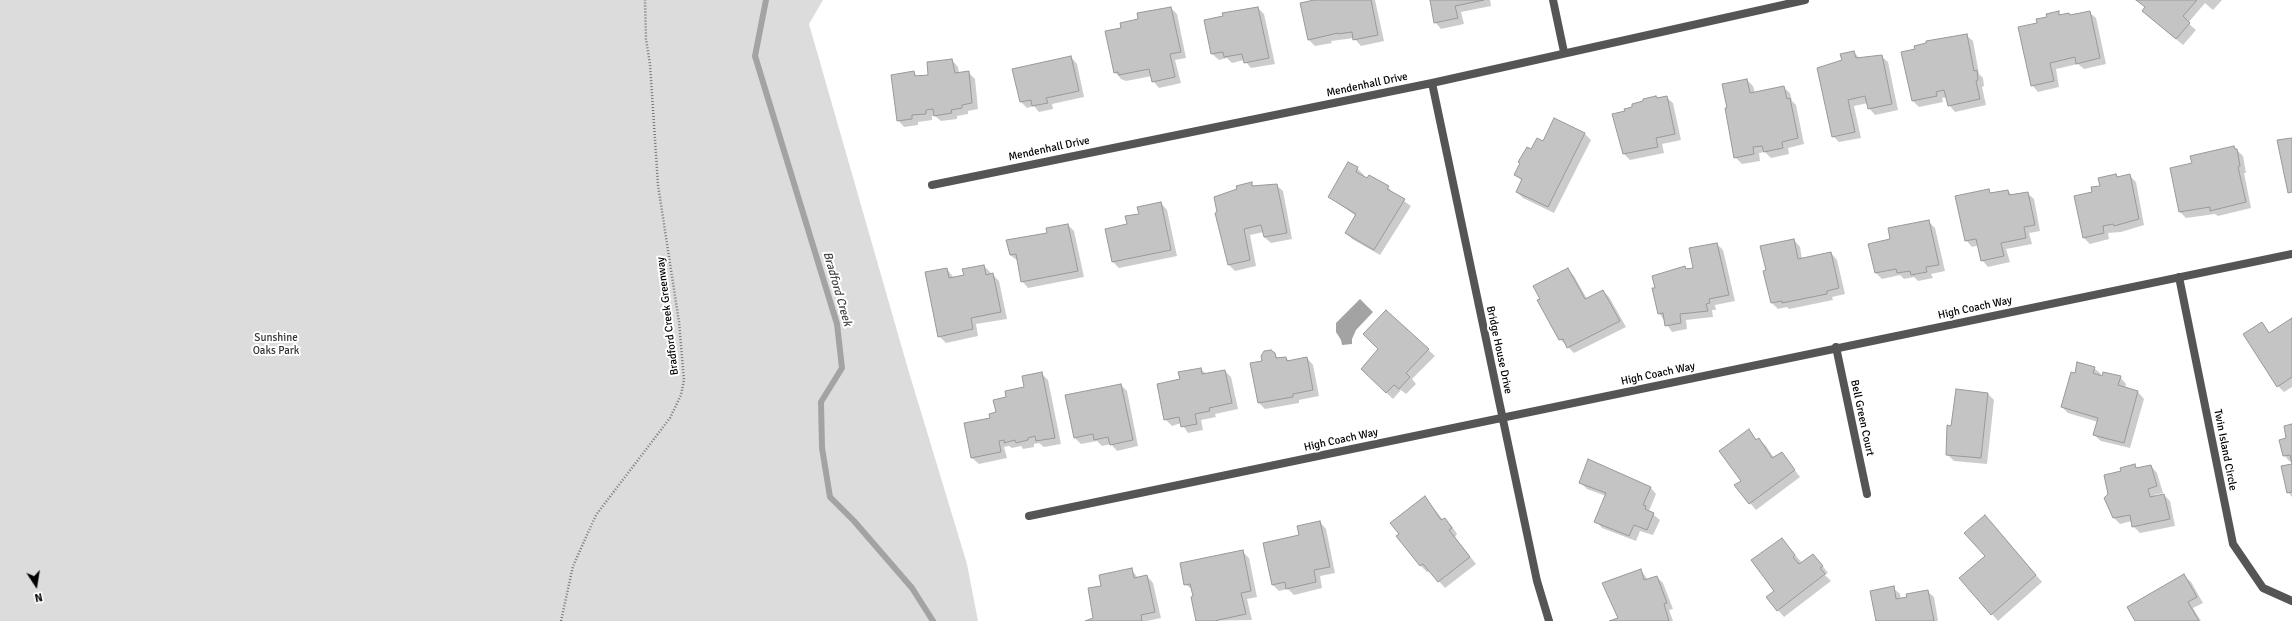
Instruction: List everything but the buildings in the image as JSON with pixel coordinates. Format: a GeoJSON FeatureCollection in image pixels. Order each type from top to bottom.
{"type":"FeatureCollection","features":[{"type":"Feature","properties":{"kind":"street"},"geometry":{"type":"LineString","coordinates":[[1552,0],[1564,52]]}},
{"type":"Feature","properties":{"kind":"street","name":"Mendenhall Drive"},"geometry":{"type":"LineString","coordinates":[[932,185],[1432,83],[1564,52],[1805,0]]}},
{"type":"Feature","properties":{"kind":"street","name":"Bridge House Drive"},"geometry":{"type":"LineString","coordinates":[[1432,83],[1537,581],[1549,621]]}},
{"type":"Feature","properties":{"kind":"street","name":"High Coach Way"},"geometry":{"type":"LineString","coordinates":[[1029,516],[1836,347],[2292,254]]}},
{"type":"Feature","properties":{"kind":"street","name":"Twin Island Circle"},"geometry":{"type":"LineString","coordinates":[[2179,277],[2233,544],[2263,588],[2292,601]]}},
{"type":"Feature","properties":{"kind":"street","name":"Bell Green Court"},"geometry":{"type":"LineString","coordinates":[[1836,347],[1867,494]]}},
{"type":"Feature","properties":{"kind":"path","name":"Bradford Creek Greenway"},"geometry":{"type":"LineString","coordinates":[[561,621],[573,566],[596,515],[670,418],[681,395],[684,380],[679,322],[658,185],[650,64],[646,39],[645,0]]}},
{"type":"Feature","properties":{"kind":"green space","name":"Sunshine Oaks Park"},"geometry":{"type":"Polygon","coordinates":[[[0,0],[823,0],[809,24],[908,369],[967,564],[978,621],[0,621],[0,0]]]}},
{"type":"Feature","properties":{"kind":"shaded area"},"geometry":{"type":"Polygon","coordinates":[[[1360,299],[1373,312],[1356,330],[1352,339],[1352,344],[1342,345],[1336,332],[1336,323],[1360,299]]]}},
{"type":"Feature","properties":{"kind":"waterway","name":"Bradford Creek"},"geometry":{"type":"LineString","coordinates":[[766,0],[755,56],[837,324],[842,368],[821,402],[822,448],[830,497],[854,521],[912,588],[933,621]]}}]}
